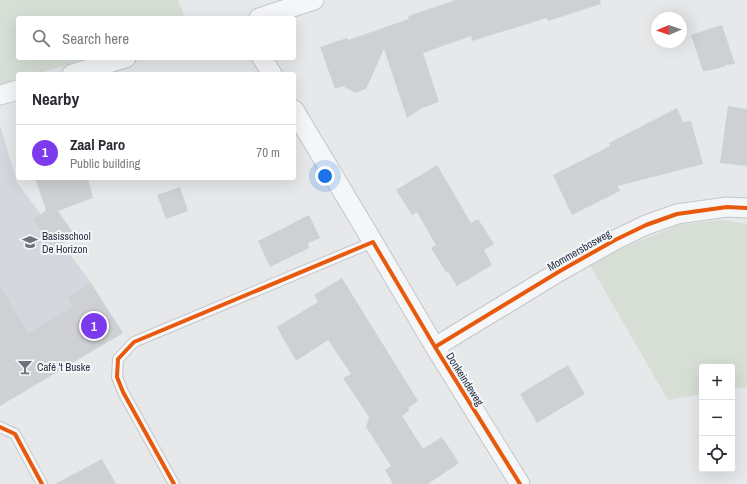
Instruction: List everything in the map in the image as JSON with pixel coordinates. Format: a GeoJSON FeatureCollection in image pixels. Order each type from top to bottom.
{"type":"FeatureCollection","features":[{"type":"Feature","properties":{"kind":"street"},"geometry":{"type":"LineString","coordinates":[[265,16],[314,0]]}},
{"type":"Feature","properties":{"kind":"street"},"geometry":{"type":"LineString","coordinates":[[79,72],[119,60]]}},
{"type":"Feature","properties":{"kind":"street"},"geometry":{"type":"LineString","coordinates":[[263,60],[271,72]]}},
{"type":"Feature","properties":{"kind":"street"},"geometry":{"type":"LineString","coordinates":[[0,96],[16,91]]}},
{"type":"Feature","properties":{"kind":"street","name":"Donkeindeweg"},"geometry":{"type":"LineString","coordinates":[[296,113],[435,347],[520,484]]}},
{"type":"Feature","properties":{"kind":"street","name":"Mommersbosweg"},"geometry":{"type":"LineString","coordinates":[[435,347],[560,271],[615,240],[646,225],[677,214],[727,207],[747,208]]}},
{"type":"Feature","properties":{"kind":"lane"},"geometry":{"type":"LineString","coordinates":[[174,484],[123,392],[117,377],[118,359],[134,342],[373,242]]}},
{"type":"Feature","properties":{"kind":"lane"},"geometry":{"type":"LineString","coordinates":[[0,427],[15,434],[42,484]]}},
{"type":"Feature","properties":{"kind":"shaded area"},"geometry":{"type":"Polygon","coordinates":[[[0,0],[178,0],[184,16],[16,16],[16,60],[83,60],[43,72],[16,72],[16,80],[0,84],[0,0]]]}},
{"type":"Feature","properties":{"kind":"shaded area","name":"Basisschool De Horizon"},"geometry":{"type":"Polygon","coordinates":[[[0,125],[17,182],[91,283],[67,297],[80,319],[0,361],[0,125]]]}},
{"type":"Feature","properties":{"kind":"shaded area"},"geometry":{"type":"Polygon","coordinates":[[[723,220],[747,224],[747,387],[735,389],[735,364],[699,364],[699,395],[668,400],[590,265],[607,255],[678,225],[723,220]]]}},
{"type":"Feature","properties":{"kind":"building"},"geometry":{"type":"Polygon","coordinates":[[[456,0],[600,0],[601,4],[548,21],[547,18],[472,41],[471,36],[423,53],[439,102],[422,108],[407,118],[384,49],[366,89],[355,93],[343,86],[335,89],[320,47],[347,38],[348,40],[409,19],[408,16],[456,0]]]}},
{"type":"Feature","properties":{"kind":"building"},"geometry":{"type":"Polygon","coordinates":[[[722,25],[735,64],[703,71],[691,35],[722,25]]]}},
{"type":"Feature","properties":{"kind":"building"},"geometry":{"type":"Polygon","coordinates":[[[728,106],[747,109],[747,166],[720,163],[728,106]]]}},
{"type":"Feature","properties":{"kind":"building"},"geometry":{"type":"Polygon","coordinates":[[[677,108],[683,122],[691,121],[703,164],[618,186],[620,191],[572,215],[553,175],[610,146],[609,143],[677,108]]]}},
{"type":"Feature","properties":{"kind":"building"},"geometry":{"type":"Polygon","coordinates":[[[437,165],[471,223],[478,219],[494,244],[484,250],[492,265],[457,286],[431,248],[436,245],[417,212],[412,215],[396,190],[437,165]]]}},
{"type":"Feature","properties":{"kind":"building"},"geometry":{"type":"Polygon","coordinates":[[[36,180],[88,180],[93,198],[58,211],[74,234],[55,250],[33,220],[46,210],[36,180]]]}},
{"type":"Feature","properties":{"kind":"building"},"geometry":{"type":"Polygon","coordinates":[[[180,187],[188,211],[166,219],[157,195],[180,187]]]}},
{"type":"Feature","properties":{"kind":"building"},"geometry":{"type":"Polygon","coordinates":[[[309,215],[320,238],[308,243],[309,248],[270,267],[258,241],[309,215]]]}},
{"type":"Feature","properties":{"kind":"building"},"geometry":{"type":"Polygon","coordinates":[[[342,278],[418,401],[408,408],[410,410],[402,416],[423,449],[442,437],[459,463],[428,484],[393,484],[385,470],[391,466],[366,427],[369,417],[343,378],[351,374],[328,340],[296,361],[277,327],[318,302],[314,295],[342,278]]]}},
{"type":"Feature","properties":{"kind":"building"},"geometry":{"type":"Polygon","coordinates":[[[91,283],[123,333],[0,406],[0,286],[28,333],[73,307],[67,297],[91,283]]]}},
{"type":"Feature","properties":{"kind":"building"},"geometry":{"type":"Polygon","coordinates":[[[568,365],[585,394],[537,423],[520,394],[568,365]]]}},
{"type":"Feature","properties":{"kind":"building"},"geometry":{"type":"Polygon","coordinates":[[[102,459],[116,484],[55,484],[102,459]]]}},
{"type":"Feature","properties":{"kind":"cycle path"},"geometry":{"type":"LineString","coordinates":[[435,347],[560,271],[615,240],[646,225],[677,214],[727,207],[747,208]]}},
{"type":"Feature","properties":{"kind":"cycle path"},"geometry":{"type":"LineString","coordinates":[[174,484],[123,392],[117,377],[118,359],[134,342],[373,242],[435,347],[520,484]]}},
{"type":"Feature","properties":{"kind":"cycle path"},"geometry":{"type":"LineString","coordinates":[[0,427],[15,434],[42,484]]}},
{"type":"Feature","properties":{"kind":"place","name":"Basisschool De Horizon"},"geometry":{"type":"Point","coordinates":[30,242]}},
{"type":"Feature","properties":{"kind":"place","name":"Zaal Paro"},"geometry":{"type":"Point","coordinates":[94,326]}},
{"type":"Feature","properties":{"kind":"place","name":"Café 't Buske"},"geometry":{"type":"Point","coordinates":[25,367]}}]}
